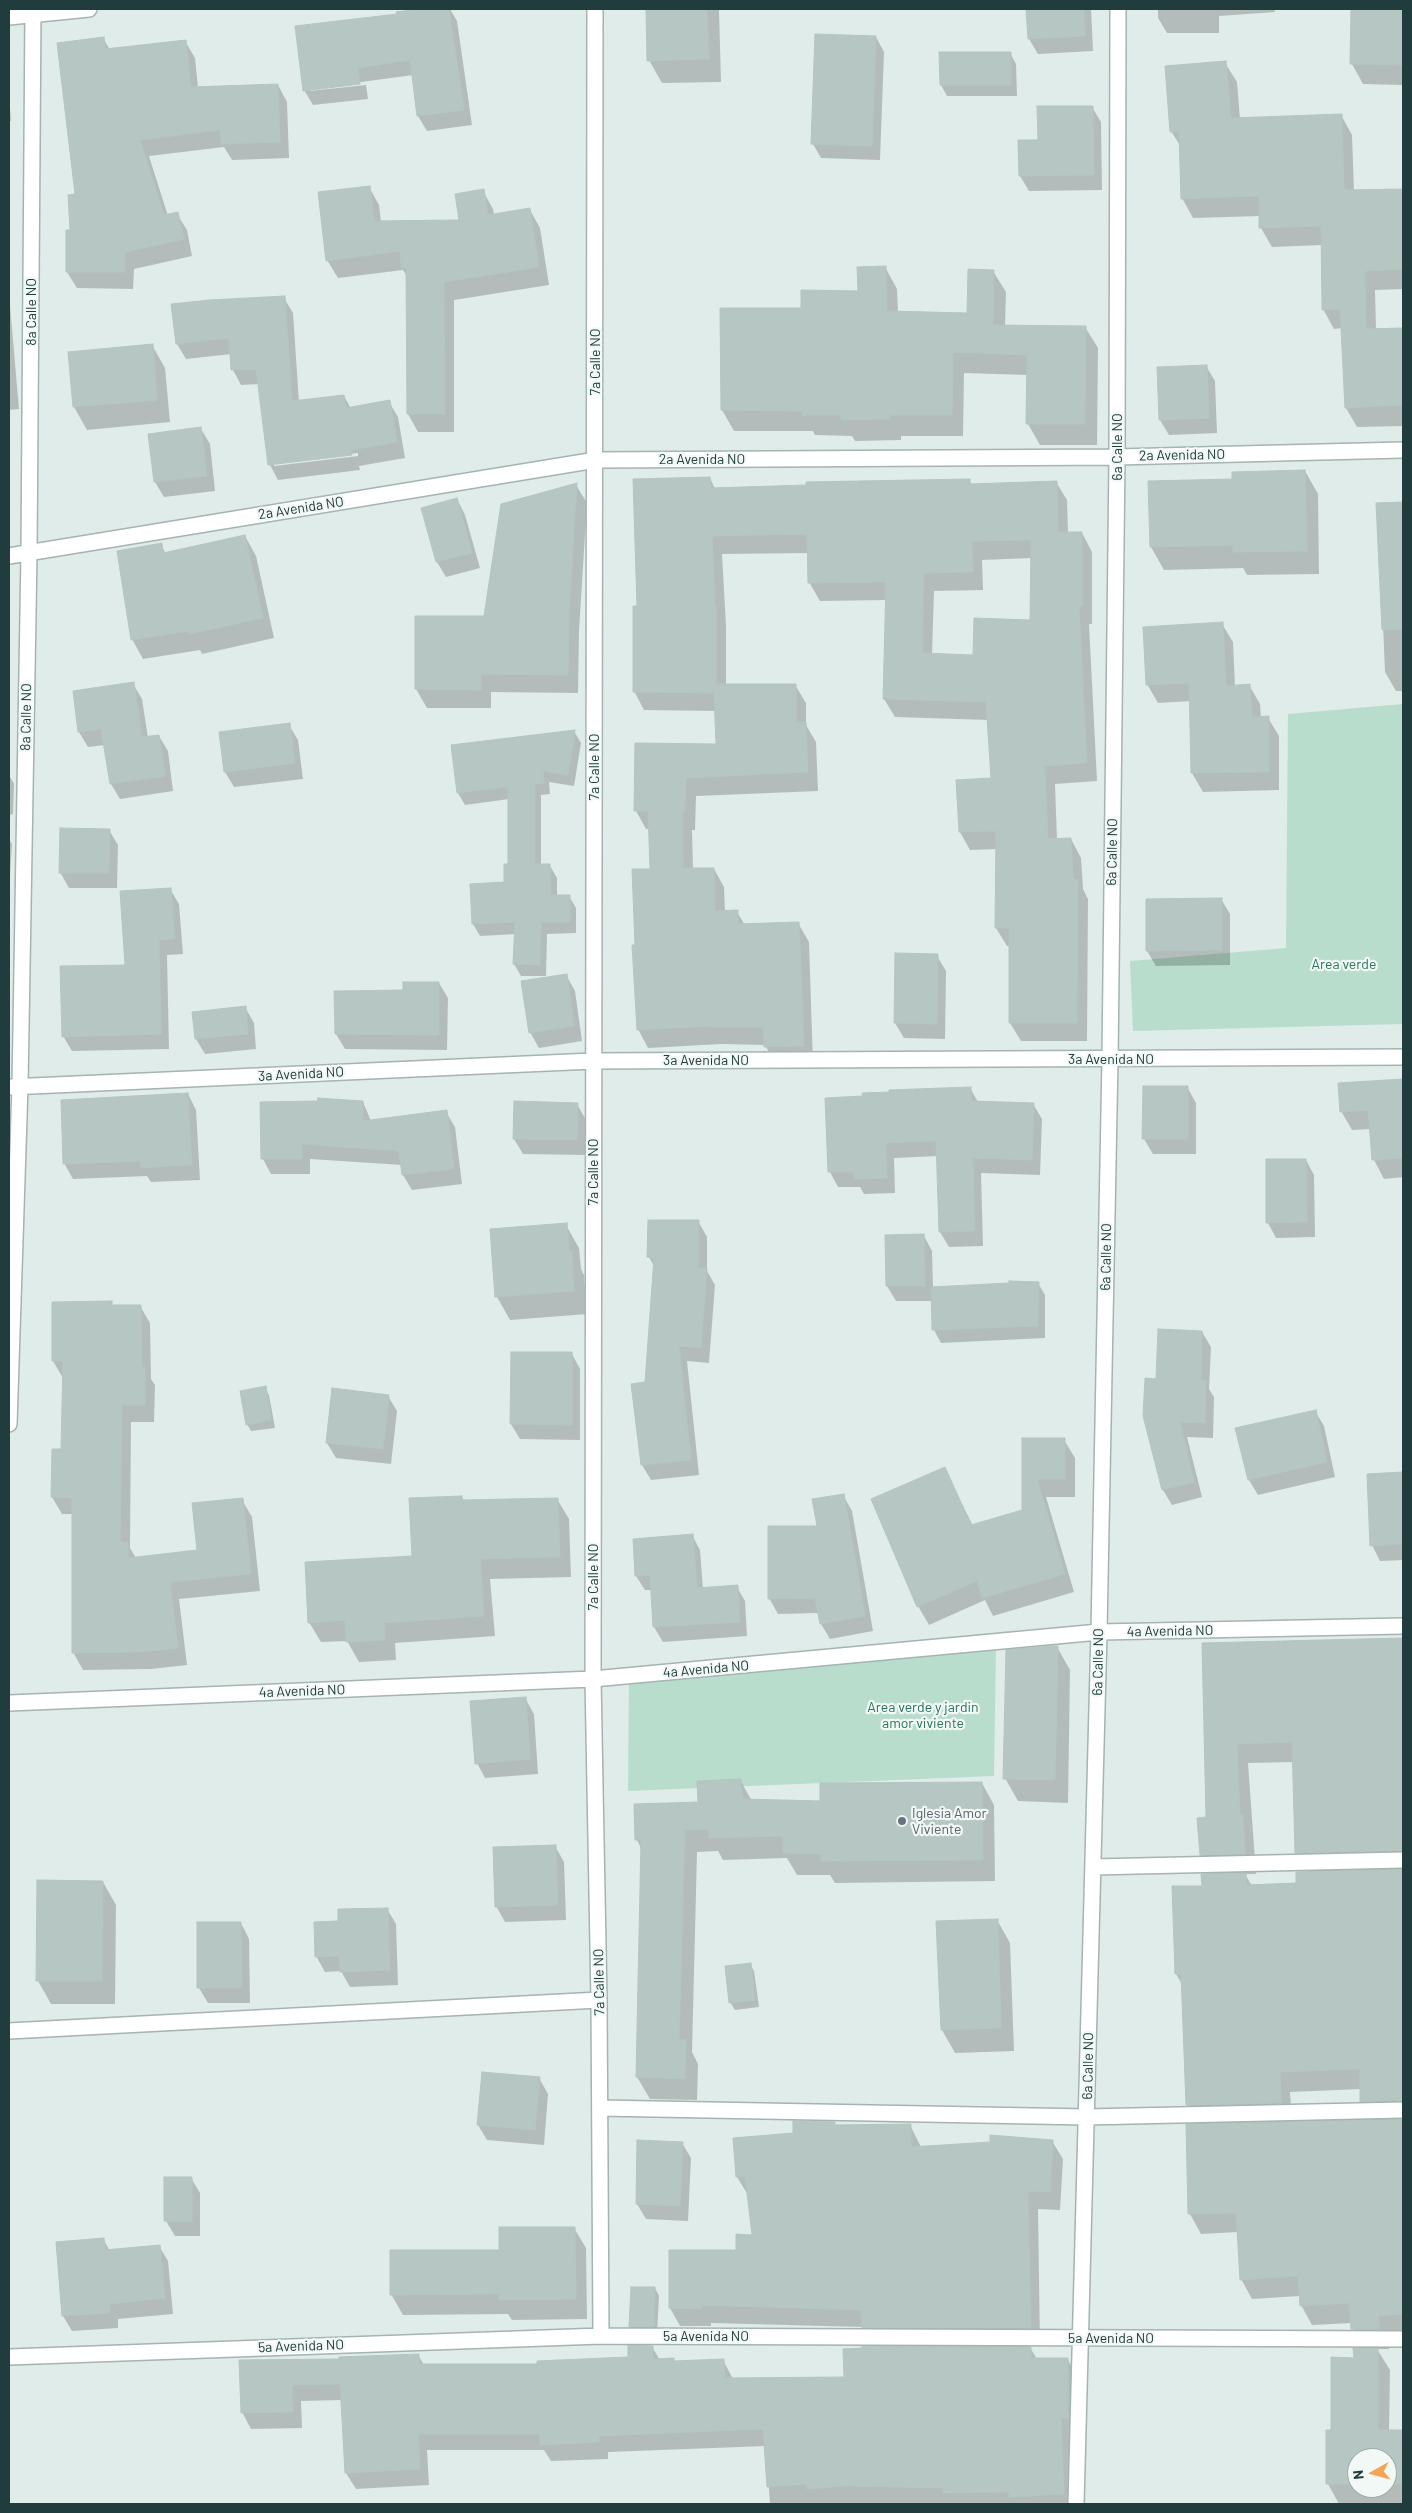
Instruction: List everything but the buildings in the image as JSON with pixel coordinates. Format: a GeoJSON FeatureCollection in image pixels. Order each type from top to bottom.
{"type":"FeatureCollection","features":[{"type":"Feature","properties":{"kind":"street"},"geometry":{"type":"LineString","coordinates":[[9,17],[33,11],[88,9]]}},
{"type":"Feature","properties":{"kind":"street","name":"7a Calle NO"},"geometry":{"type":"LineString","coordinates":[[595,9],[596,460],[593,1061],[593,1680],[599,2000],[601,2336]]}},
{"type":"Feature","properties":{"kind":"street","name":"6a Calle NO"},"geometry":{"type":"LineString","coordinates":[[1076,2504],[1099,1632],[1110,1059],[1117,457],[1118,9]]}},
{"type":"Feature","properties":{"kind":"street","name":"8a Calle NO"},"geometry":{"type":"LineString","coordinates":[[9,1424],[14,1086],[29,553],[33,11]]}},
{"type":"Feature","properties":{"kind":"street","name":"2a Avenida NO"},"geometry":{"type":"LineString","coordinates":[[9,556],[596,460],[1117,457],[1403,450]]}},
{"type":"Feature","properties":{"kind":"street","name":"3a Avenida NO"},"geometry":{"type":"LineString","coordinates":[[14,1086],[593,1061],[1403,1057]]}},
{"type":"Feature","properties":{"kind":"street","name":"4a Avenida NO"},"geometry":{"type":"LineString","coordinates":[[9,1703],[593,1680],[1099,1632],[1403,1626]]}},
{"type":"Feature","properties":{"kind":"street"},"geometry":{"type":"LineString","coordinates":[[1093,1867],[1403,1860]]}},
{"type":"Feature","properties":{"kind":"street"},"geometry":{"type":"LineString","coordinates":[[9,2031],[599,2000]]}},
{"type":"Feature","properties":{"kind":"street"},"geometry":{"type":"LineString","coordinates":[[600,2108],[1087,2117],[1403,2110]]}},
{"type":"Feature","properties":{"kind":"street","name":"5a Avenida NO"},"geometry":{"type":"LineString","coordinates":[[9,2357],[601,2336],[1403,2340]]}},
{"type":"Feature","properties":{"kind":"green space","name":"Area verde"},"geometry":{"type":"Polygon","coordinates":[[[1403,704],[1403,1024],[1133,1031],[1130,961],[1286,948],[1288,714],[1403,704]]]}},
{"type":"Feature","properties":{"kind":"green space","name":"Area verde y jardin amor viviente"},"geometry":{"type":"Polygon","coordinates":[[[996,1647],[994,1776],[628,1791],[629,1673],[996,1647]]]}},
{"type":"Feature","properties":{"kind":"place","name":"Iglesia Amor Viviente"},"geometry":{"type":"Point","coordinates":[902,1821]}}]}
